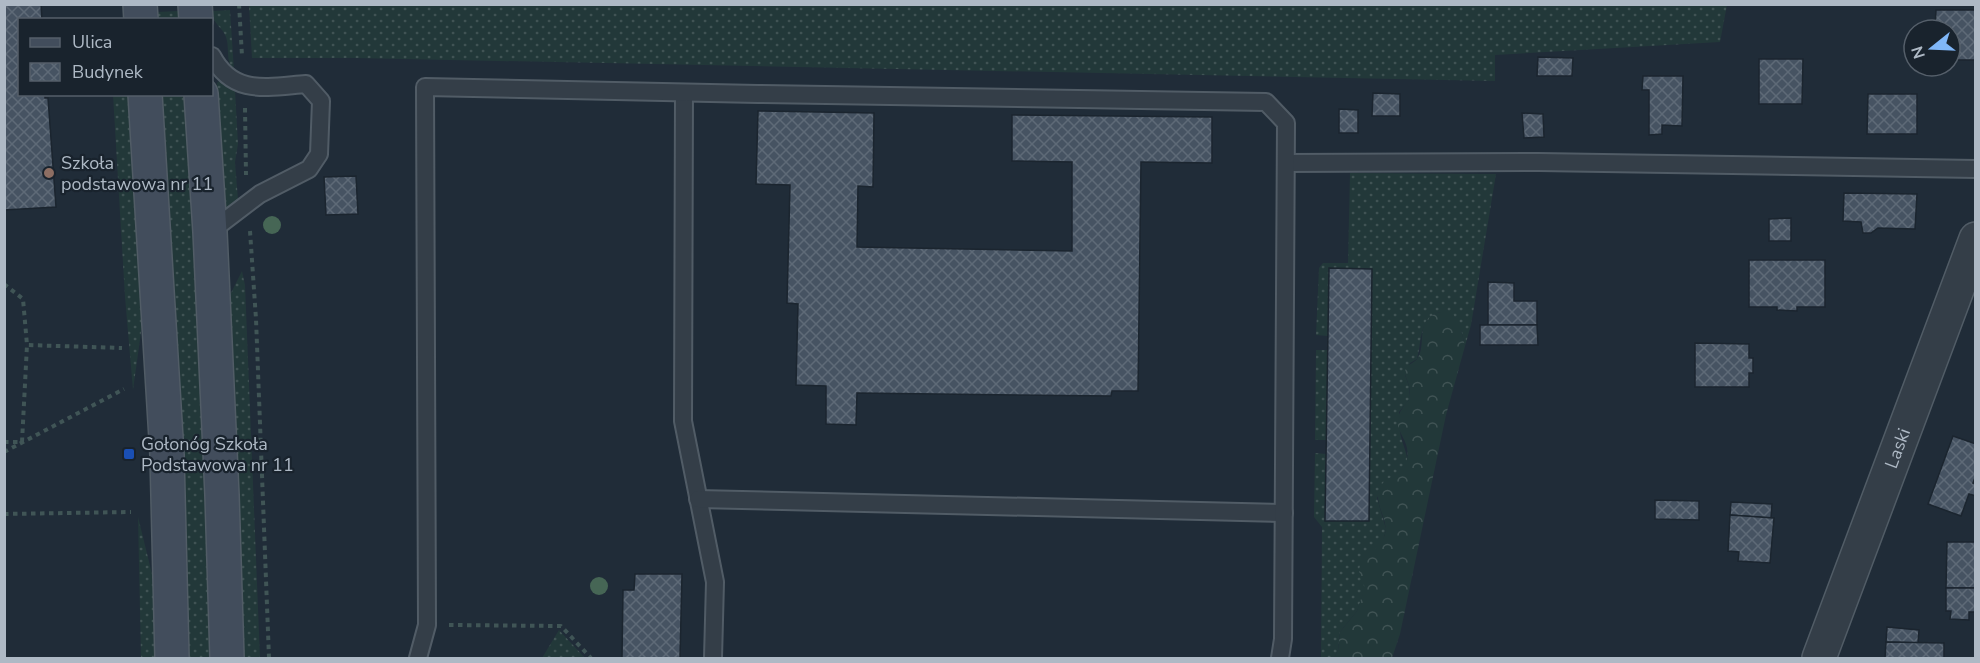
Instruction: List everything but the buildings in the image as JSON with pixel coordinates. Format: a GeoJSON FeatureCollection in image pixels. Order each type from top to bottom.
{"type":"FeatureCollection","features":[{"type":"Feature","properties":{"kind":"street"},"geometry":{"type":"LineString","coordinates":[[145,96],[166,455],[172,658]]}},
{"type":"Feature","properties":{"kind":"street"},"geometry":{"type":"LineString","coordinates":[[201,96],[210,232],[227,658]]}},
{"type":"Feature","properties":{"kind":"street","name":"Laski"},"geometry":{"type":"LineString","coordinates":[[1819,658],[1976,239]]}},
{"type":"Feature","properties":{"kind":"lane"},"geometry":{"type":"LineString","coordinates":[[210,232],[260,194],[309,169],[320,154],[321,101],[306,84],[268,87],[244,85],[219,70],[213,58]]}},
{"type":"Feature","properties":{"kind":"lane"},"geometry":{"type":"LineString","coordinates":[[418,658],[427,625],[425,87],[1266,102],[1286,123],[1284,639],[1280,658]]}},
{"type":"Feature","properties":{"kind":"lane"},"geometry":{"type":"LineString","coordinates":[[684,93],[683,421],[715,582],[713,658]]}},
{"type":"Feature","properties":{"kind":"lane"},"geometry":{"type":"LineString","coordinates":[[1286,163],[1539,162],[1976,169]]}},
{"type":"Feature","properties":{"kind":"lane"},"geometry":{"type":"LineString","coordinates":[[698,499],[1284,513]]}},
{"type":"Feature","properties":{"kind":"path"},"geometry":{"type":"LineString","coordinates":[[239,4],[247,143],[245,160],[256,319],[269,658]]}},
{"type":"Feature","properties":{"kind":"path"},"geometry":{"type":"LineString","coordinates":[[4,284],[23,298],[27,345],[22,442]]}},
{"type":"Feature","properties":{"kind":"path"},"geometry":{"type":"LineString","coordinates":[[27,345],[122,348]]}},
{"type":"Feature","properties":{"kind":"path"},"geometry":{"type":"LineString","coordinates":[[4,452],[124,389]]}},
{"type":"Feature","properties":{"kind":"path"},"geometry":{"type":"LineString","coordinates":[[4,442],[22,442]]}},
{"type":"Feature","properties":{"kind":"path"},"geometry":{"type":"LineString","coordinates":[[4,514],[131,512]]}},
{"type":"Feature","properties":{"kind":"path"},"geometry":{"type":"LineString","coordinates":[[427,625],[561,626],[591,658]]}},
{"type":"Feature","properties":{"kind":"green space"},"geometry":{"type":"Polygon","coordinates":[[[249,4],[1727,5],[1720,42],[1495,55],[1495,81],[355,58],[252,58],[249,4]]]}},
{"type":"Feature","properties":{"kind":"green space"},"geometry":{"type":"Polygon","coordinates":[[[230,10],[234,71],[229,59],[226,37],[214,19],[212,11],[230,10]]]}},
{"type":"Feature","properties":{"kind":"green space"},"geometry":{"type":"Polygon","coordinates":[[[179,11],[179,18],[157,18],[156,12],[179,11]]]}},
{"type":"Feature","properties":{"kind":"green space"},"geometry":{"type":"Polygon","coordinates":[[[219,81],[235,90],[238,144],[235,162],[238,200],[228,210],[224,208],[217,83],[219,81]]]}},
{"type":"Feature","properties":{"kind":"green space"},"geometry":{"type":"Polygon","coordinates":[[[113,96],[129,96],[142,325],[133,390],[113,96]]]}},
{"type":"Feature","properties":{"kind":"green space"},"geometry":{"type":"Polygon","coordinates":[[[162,96],[184,96],[204,416],[210,658],[189,658],[179,375],[162,96]]]}},
{"type":"Feature","properties":{"kind":"green space"},"geometry":{"type":"Polygon","coordinates":[[[1350,173],[1496,174],[1471,325],[1465,346],[1461,330],[1440,312],[1428,319],[1417,359],[1410,363],[1405,375],[1409,386],[1409,400],[1399,412],[1400,432],[1407,465],[1398,475],[1388,479],[1377,498],[1386,529],[1384,537],[1357,611],[1340,632],[1338,650],[1334,658],[1321,658],[1322,527],[1314,517],[1315,453],[1326,454],[1325,520],[1369,521],[1372,269],[1329,269],[1328,336],[1316,335],[1319,268],[1323,263],[1348,263],[1350,173]]]}},
{"type":"Feature","properties":{"kind":"green space"},"geometry":{"type":"Polygon","coordinates":[[[242,271],[245,285],[260,658],[244,658],[230,295],[242,271]]]}},
{"type":"Feature","properties":{"kind":"green space"},"geometry":{"type":"Polygon","coordinates":[[[1440,312],[1453,314],[1461,330],[1465,346],[1446,415],[1400,634],[1392,658],[1334,658],[1338,650],[1340,632],[1357,611],[1365,587],[1360,578],[1361,564],[1380,543],[1386,531],[1378,500],[1380,488],[1386,480],[1402,470],[1407,459],[1406,443],[1398,425],[1401,410],[1409,400],[1406,369],[1420,353],[1422,332],[1427,320],[1440,312]]]}},
{"type":"Feature","properties":{"kind":"green space"},"geometry":{"type":"Polygon","coordinates":[[[1316,350],[1328,350],[1326,440],[1315,440],[1316,350]]]}},
{"type":"Feature","properties":{"kind":"green space"},"geometry":{"type":"Polygon","coordinates":[[[138,517],[155,586],[155,658],[141,658],[138,517]]]}},
{"type":"Feature","properties":{"kind":"green space"},"geometry":{"type":"Polygon","coordinates":[[[559,630],[585,658],[542,658],[559,630]]]}},
{"type":"Feature","properties":{"kind":"place","name":"Szkoła podstawowa nr 11"},"geometry":{"type":"Point","coordinates":[49,173]}},
{"type":"Feature","properties":{"kind":"place","name":"Gołonóg Szkoła Podstawowa nr 11"},"geometry":{"type":"Point","coordinates":[129,454]}}]}
